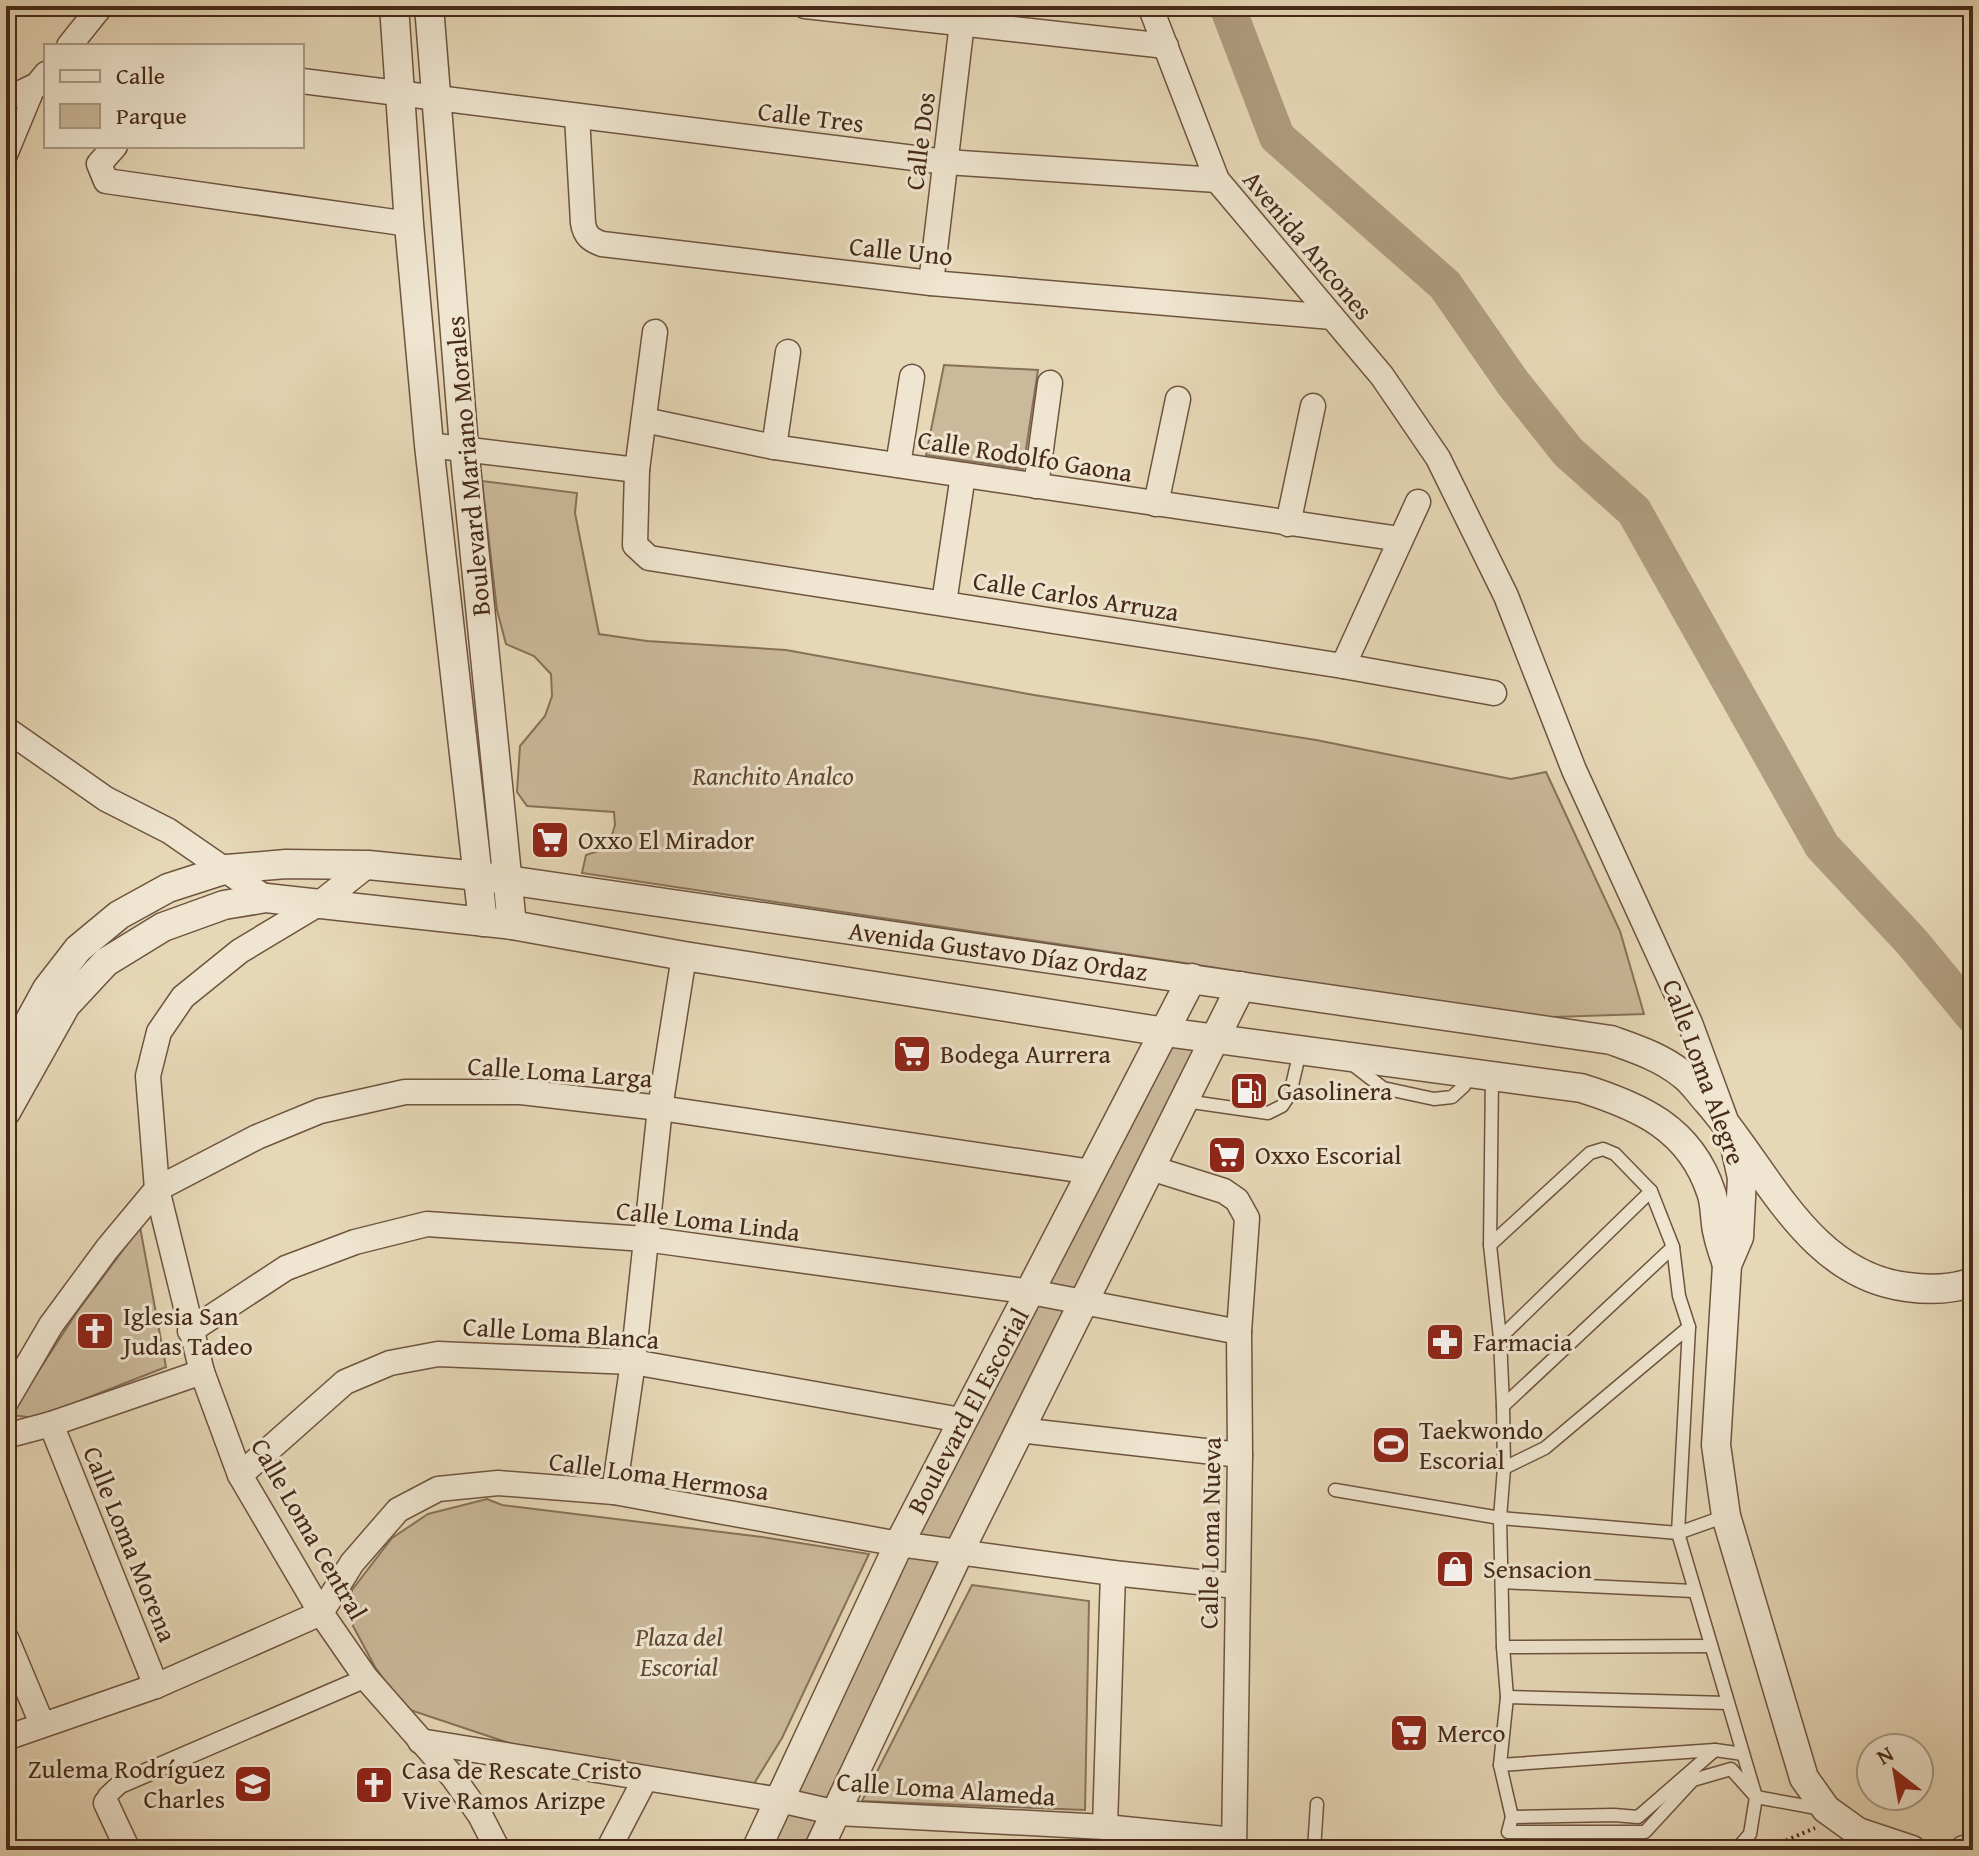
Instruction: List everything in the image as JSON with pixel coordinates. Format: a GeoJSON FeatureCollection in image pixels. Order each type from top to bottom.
{"type":"FeatureCollection","features":[{"type":"Feature","properties":{"kind":"street"},"geometry":{"type":"LineString","coordinates":[[71,44],[101,6]]}},
{"type":"Feature","properties":{"kind":"street","name":"Boulevard Mariano Morales"},"geometry":{"type":"LineString","coordinates":[[394,6],[429,445],[483,922]]}},
{"type":"Feature","properties":{"kind":"street","name":"Boulevard Mariano Morales"},"geometry":{"type":"LineString","coordinates":[[429,6],[464,447],[512,925]]}},
{"type":"Feature","properties":{"kind":"street"},"geometry":{"type":"LineString","coordinates":[[805,6],[963,15],[1166,46]]}},
{"type":"Feature","properties":{"kind":"street","name":"Avenida Ancones"},"geometry":{"type":"LineString","coordinates":[[1150,6],[1217,180],[1382,376],[1438,458]]}},
{"type":"Feature","properties":{"kind":"street","name":"Calle Dos"},"geometry":{"type":"LineString","coordinates":[[931,283],[963,15]]}},
{"type":"Feature","properties":{"kind":"street"},"geometry":{"type":"LineString","coordinates":[[7,101],[42,79]]}},
{"type":"Feature","properties":{"kind":"street"},"geometry":{"type":"LineString","coordinates":[[6,160],[42,79]]}},
{"type":"Feature","properties":{"kind":"street","name":"Calle Tres"},"geometry":{"type":"LineString","coordinates":[[304,81],[946,162],[1217,180]]}},
{"type":"Feature","properties":{"kind":"street","name":"Calle Uno"},"geometry":{"type":"LineString","coordinates":[[577,116],[583,223],[585,233],[592,241],[931,283],[1332,317]]}},
{"type":"Feature","properties":{"kind":"street"},"geometry":{"type":"LineString","coordinates":[[113,148],[99,164],[106,181],[409,224]]}},
{"type":"Feature","properties":{"kind":"street"},"geometry":{"type":"LineString","coordinates":[[429,445],[637,470],[655,332]]}},
{"type":"Feature","properties":{"kind":"street"},"geometry":{"type":"LineString","coordinates":[[774,447],[788,352]]}},
{"type":"Feature","properties":{"kind":"street"},"geometry":{"type":"LineString","coordinates":[[898,465],[912,377]]}},
{"type":"Feature","properties":{"kind":"street"},"geometry":{"type":"LineString","coordinates":[[1036,486],[1050,383]]}},
{"type":"Feature","properties":{"kind":"street"},"geometry":{"type":"LineString","coordinates":[[1156,504],[1178,399]]}},
{"type":"Feature","properties":{"kind":"street"},"geometry":{"type":"LineString","coordinates":[[1288,524],[1313,406]]}},
{"type":"Feature","properties":{"kind":"street","name":"Calle Rodolfo Gaona"},"geometry":{"type":"LineString","coordinates":[[644,420],[774,447],[1400,539]]}},
{"type":"Feature","properties":{"kind":"street","name":"Calle Loma Alegre"},"geometry":{"type":"LineString","coordinates":[[1438,458],[1506,596],[1574,770],[1690,1023],[1728,1124],[1742,1178],[1739,1237],[1727,1265],[1716,1445],[1726,1516],[1804,1778],[1823,1817],[1912,1850]]}},
{"type":"Feature","properties":{"kind":"street","name":"Calle Carlos Arruza"},"geometry":{"type":"LineString","coordinates":[[637,470],[635,545],[649,558],[1343,666],[1494,693]]}},
{"type":"Feature","properties":{"kind":"street"},"geometry":{"type":"LineString","coordinates":[[944,603],[963,475]]}},
{"type":"Feature","properties":{"kind":"street"},"geometry":{"type":"LineString","coordinates":[[1343,666],[1418,502]]}},
{"type":"Feature","properties":{"kind":"street"},"geometry":{"type":"LineString","coordinates":[[6,729],[106,799],[169,831],[266,898]]}},
{"type":"Feature","properties":{"kind":"street","name":"Avenida Gustavo Díaz Ordaz"},"geometry":{"type":"LineString","coordinates":[[6,1064],[47,989],[78,949],[119,915],[168,888],[227,869],[286,864],[368,865],[479,876],[1611,1040],[1653,1055],[1684,1075],[1728,1124],[1789,1213],[1824,1248],[1857,1273],[1892,1286],[1931,1290],[1970,1283]]}},
{"type":"Feature","properties":{"kind":"street","name":"Calle Loma Central"},"geometry":{"type":"LineString","coordinates":[[368,865],[320,903],[228,960],[183,997],[159,1032],[148,1076],[157,1189],[190,1331],[240,1475],[321,1613],[366,1678],[453,1777],[480,1815],[498,1850]]}},
{"type":"Feature","properties":{"kind":"street","name":"Avenida Gustavo Díaz Ordaz"},"geometry":{"type":"LineString","coordinates":[[6,1112],[66,1005],[106,962],[163,927],[224,905],[266,898],[512,925],[684,956],[1165,1032],[1581,1088],[1626,1102],[1661,1123],[1683,1143],[1712,1193],[1718,1236],[1727,1265]]}},
{"type":"Feature","properties":{"kind":"street"},"geometry":{"type":"LineString","coordinates":[[614,1492],[633,1362],[660,1108],[684,956]]}},
{"type":"Feature","properties":{"kind":"street","name":"Boulevard El Escorial"},"geometry":{"type":"LineString","coordinates":[[756,1850],[899,1544],[961,1420],[1031,1292],[1192,978]]}},
{"type":"Feature","properties":{"kind":"street","name":"Boulevard El Escorial"},"geometry":{"type":"LineString","coordinates":[[818,1850],[959,1552],[1241,986]]}},
{"type":"Feature","properties":{"kind":"street","name":"Calle Loma Larga"},"geometry":{"type":"LineString","coordinates":[[6,1402],[51,1325],[107,1249],[157,1189],[257,1137],[320,1111],[405,1092],[521,1092],[660,1108],[1092,1172]]}},
{"type":"Feature","properties":{"kind":"street","name":"Calle Loma Nueva"},"geometry":{"type":"LineString","coordinates":[[1151,1168],[1224,1191],[1237,1200],[1247,1218],[1239,1332],[1234,1845]]}},
{"type":"Feature","properties":{"kind":"street","name":"Calle Loma Linda"},"geometry":{"type":"LineString","coordinates":[[190,1331],[286,1268],[355,1242],[427,1224],[645,1239],[1031,1292],[1239,1332]]}},
{"type":"Feature","properties":{"kind":"street","name":"Calle Loma Blanca"},"geometry":{"type":"LineString","coordinates":[[240,1475],[345,1382],[390,1363],[438,1354],[633,1362],[961,1420]]}},
{"type":"Feature","properties":{"kind":"street"},"geometry":{"type":"LineString","coordinates":[[6,1436],[51,1424],[202,1372]]}},
{"type":"Feature","properties":{"kind":"street","name":"Calle Loma Morena"},"geometry":{"type":"LineString","coordinates":[[51,1424],[156,1686]]}},
{"type":"Feature","properties":{"kind":"street"},"geometry":{"type":"LineString","coordinates":[[1019,1430],[1240,1455]]}},
{"type":"Feature","properties":{"kind":"street","name":"Calle Loma Hermosa"},"geometry":{"type":"LineString","coordinates":[[321,1613],[352,1563],[398,1510],[438,1489],[498,1483],[614,1492],[899,1544],[1236,1586]]}},
{"type":"Feature","properties":{"kind":"street"},"geometry":{"type":"LineString","coordinates":[[1105,1827],[1113,1573]]}},
{"type":"Feature","properties":{"kind":"street"},"geometry":{"type":"LineString","coordinates":[[6,1738],[156,1686],[321,1613]]}},
{"type":"Feature","properties":{"kind":"street"},"geometry":{"type":"LineString","coordinates":[[6,1638],[42,1724]]}},
{"type":"Feature","properties":{"kind":"street"},"geometry":{"type":"LineString","coordinates":[[128,1850],[106,1803],[107,1796],[120,1784],[366,1678]]}},
{"type":"Feature","properties":{"kind":"street","name":"Calle Loma Alameda"},"geometry":{"type":"LineString","coordinates":[[420,1741],[780,1800],[837,1813],[1105,1827],[1234,1845]]}},
{"type":"Feature","properties":{"kind":"street"},"geometry":{"type":"LineString","coordinates":[[608,1850],[645,1779]]}},
{"type":"Feature","properties":{"kind":"street"},"geometry":{"type":"LineString","coordinates":[[1964,1850],[1973,1850]]}},
{"type":"Feature","properties":{"kind":"lane"},"geometry":{"type":"LineString","coordinates":[[1185,1101],[1268,1113],[1282,1106],[1290,1094],[1300,1051]]}},
{"type":"Feature","properties":{"kind":"lane"},"geometry":{"type":"LineString","coordinates":[[1482,1075],[1490,1245],[1500,1338],[1503,1406],[1504,1468],[1500,1518],[1507,1697],[1500,1765],[1512,1817],[1508,1832],[1645,1832],[1693,1780],[1731,1769],[1756,1797],[1823,1817]]}},
{"type":"Feature","properties":{"kind":"lane"},"geometry":{"type":"LineString","coordinates":[[1490,1245],[1590,1153],[1603,1149],[1615,1154],[1651,1191],[1673,1247],[1679,1296],[1689,1327],[1678,1533],[1756,1797],[1750,1834],[1736,1850]]}},
{"type":"Feature","properties":{"kind":"lane"},"geometry":{"type":"LineString","coordinates":[[1500,1338],[1651,1191]]}},
{"type":"Feature","properties":{"kind":"lane"},"geometry":{"type":"LineString","coordinates":[[1503,1406],[1673,1247]]}},
{"type":"Feature","properties":{"kind":"lane"},"geometry":{"type":"LineString","coordinates":[[1504,1468],[1545,1448],[1689,1327]]}},
{"type":"Feature","properties":{"kind":"lane"},"geometry":{"type":"LineString","coordinates":[[1335,1490],[1500,1518],[1678,1533],[1726,1516]]}},
{"type":"Feature","properties":{"kind":"lane"},"geometry":{"type":"LineString","coordinates":[[1502,1582],[1693,1591]]}},
{"type":"Feature","properties":{"kind":"lane"},"geometry":{"type":"LineString","coordinates":[[1503,1647],[1711,1646]]}},
{"type":"Feature","properties":{"kind":"lane"},"geometry":{"type":"LineString","coordinates":[[1507,1697],[1727,1703]]}},
{"type":"Feature","properties":{"kind":"lane"},"geometry":{"type":"LineString","coordinates":[[1500,1765],[1715,1750],[1743,1754]]}},
{"type":"Feature","properties":{"kind":"lane"},"geometry":{"type":"LineString","coordinates":[[1512,1817],[1638,1817],[1715,1750]]}},
{"type":"Feature","properties":{"kind":"lane"},"geometry":{"type":"LineString","coordinates":[[1314,1850],[1317,1804]]}},
{"type":"Feature","properties":{"kind":"path"},"geometry":{"type":"LineString","coordinates":[[1764,1850],[1823,1817]]}},
{"type":"Feature","properties":{"kind":"green space"},"geometry":{"type":"Polygon","coordinates":[[[944,365],[1038,370],[1023,469],[926,455],[944,365]]]}},
{"type":"Feature","properties":{"kind":"green space","name":"Ranchito Analco"},"geometry":{"type":"Polygon","coordinates":[[[482,481],[577,493],[575,513],[599,634],[647,641],[786,650],[1034,695],[1316,740],[1511,779],[1546,772],[1620,931],[1644,1014],[1521,1018],[1211,967],[582,873],[586,855],[608,848],[615,825],[614,812],[527,806],[517,792],[520,746],[545,716],[552,696],[551,674],[534,656],[506,644],[497,610],[482,481]]]}},
{"type":"Feature","properties":{"kind":"green space"},"geometry":{"type":"Polygon","coordinates":[[[1167,1036],[1213,1040],[1080,1300],[1034,1292],[1167,1036]]]}},
{"type":"Feature","properties":{"kind":"green space"},"geometry":{"type":"Polygon","coordinates":[[[140,1227],[166,1367],[36,1418],[10,1415],[77,1312],[140,1227]]]}},
{"type":"Feature","properties":{"kind":"green space"},"geometry":{"type":"Polygon","coordinates":[[[1032,1294],[1082,1304],[958,1550],[901,1543],[1032,1294]]]}},
{"type":"Feature","properties":{"kind":"green space","name":"Plaza del Escorial"},"geometry":{"type":"Polygon","coordinates":[[[487,1499],[502,1505],[762,1537],[869,1554],[782,1738],[747,1795],[509,1743],[404,1708],[375,1667],[353,1626],[352,1590],[392,1538],[428,1514],[487,1499]]]}},
{"type":"Feature","properties":{"kind":"green space"},"geometry":{"type":"Polygon","coordinates":[[[900,1546],[957,1554],[836,1812],[781,1799],[900,1546]]]}},
{"type":"Feature","properties":{"kind":"green space"},"geometry":{"type":"Polygon","coordinates":[[[972,1585],[1089,1601],[1085,1810],[862,1801],[972,1585]]]}},
{"type":"Feature","properties":{"kind":"green space"},"geometry":{"type":"Polygon","coordinates":[[[780,1801],[835,1814],[817,1850],[757,1850],[780,1801]]]}},
{"type":"Feature","properties":{"kind":"waterway"},"geometry":{"type":"LineString","coordinates":[[1227,6],[1277,137],[1445,285],[1513,383],[1568,452],[1634,511],[1822,846],[1911,941],[1973,1016]]}},
{"type":"Feature","properties":{"kind":"place","name":"Oxxo El Mirador"},"geometry":{"type":"Point","coordinates":[550,840]}},
{"type":"Feature","properties":{"kind":"place","name":"Bodega Aurrera"},"geometry":{"type":"Point","coordinates":[912,1054]}},
{"type":"Feature","properties":{"kind":"place","name":"Gasolinera"},"geometry":{"type":"Point","coordinates":[1249,1091]}},
{"type":"Feature","properties":{"kind":"place","name":"Oxxo Escorial"},"geometry":{"type":"Point","coordinates":[1227,1155]}},
{"type":"Feature","properties":{"kind":"place","name":"Iglesia San Judas Tadeo"},"geometry":{"type":"Point","coordinates":[95,1331]}},
{"type":"Feature","properties":{"kind":"place","name":"Farmacia"},"geometry":{"type":"Point","coordinates":[1445,1342]}},
{"type":"Feature","properties":{"kind":"place","name":"Taekwondo Escorial"},"geometry":{"type":"Point","coordinates":[1391,1445]}},
{"type":"Feature","properties":{"kind":"place","name":"Sensacion"},"geometry":{"type":"Point","coordinates":[1455,1569]}},
{"type":"Feature","properties":{"kind":"place","name":"Merco"},"geometry":{"type":"Point","coordinates":[1409,1733]}},
{"type":"Feature","properties":{"kind":"place","name":"Zulema Rodríguez Charles"},"geometry":{"type":"Point","coordinates":[253,1784]}},
{"type":"Feature","properties":{"kind":"place","name":"Casa de Rescate Cristo Vive Ramos Arizpe"},"geometry":{"type":"Point","coordinates":[374,1785]}}]}
